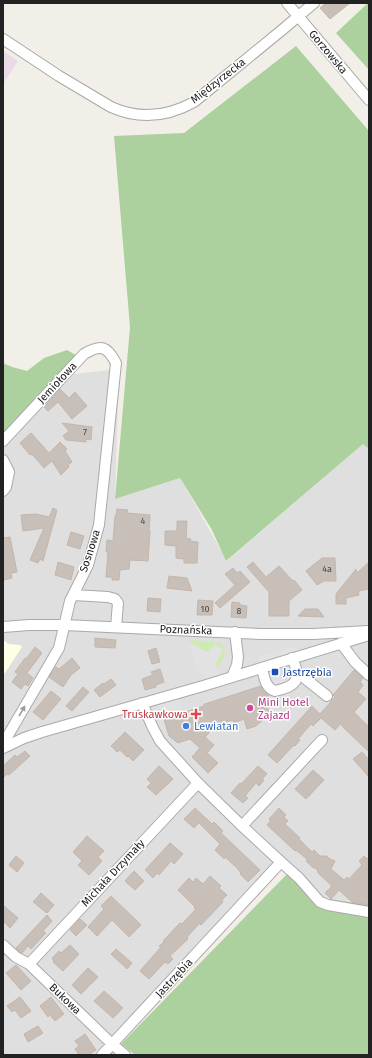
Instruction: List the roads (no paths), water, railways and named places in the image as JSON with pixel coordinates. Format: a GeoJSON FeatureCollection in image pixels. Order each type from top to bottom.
{"type":"FeatureCollection","features":[{"type":"Feature","properties":{"kind":"street","name":"Gorzowska"},"geometry":{"type":"LineString","coordinates":[[287,3],[369,100]]}},
{"type":"Feature","properties":{"kind":"street","name":"Międzyrzecka"},"geometry":{"type":"LineString","coordinates":[[3,39],[111,108],[136,115],[153,115],[183,108],[194,102],[314,3]]}},
{"type":"Feature","properties":{"kind":"street","name":"Jemiołowa"},"geometry":{"type":"LineString","coordinates":[[3,441],[84,354],[94,348],[103,349],[111,353],[116,363]]}},
{"type":"Feature","properties":{"kind":"street","name":"Sosnowa"},"geometry":{"type":"LineString","coordinates":[[3,744],[58,648],[70,601],[88,565],[99,525],[116,363]]}},
{"type":"Feature","properties":{"kind":"street"},"geometry":{"type":"LineString","coordinates":[[3,460],[9,472],[6,487],[3,491]]}},
{"type":"Feature","properties":{"kind":"street"},"geometry":{"type":"LineString","coordinates":[[73,595],[108,597],[115,599],[118,603],[116,627]]}},
{"type":"Feature","properties":{"kind":"street","name":"Poznańska"},"geometry":{"type":"LineString","coordinates":[[3,627],[64,625],[262,634],[366,634]]}},
{"type":"Feature","properties":{"kind":"street"},"geometry":{"type":"LineString","coordinates":[[232,677],[237,665],[238,657],[235,632]]}},
{"type":"Feature","properties":{"kind":"street"},"geometry":{"type":"LineString","coordinates":[[3,748],[36,734],[262,668],[366,634]]}},
{"type":"Feature","properties":{"kind":"street"},"geometry":{"type":"LineString","coordinates":[[341,643],[355,662],[369,675]]}},
{"type":"Feature","properties":{"kind":"street"},"geometry":{"type":"LineString","coordinates":[[262,668],[270,689],[275,691],[289,687],[298,677],[292,658]]}},
{"type":"Feature","properties":{"kind":"street"},"geometry":{"type":"LineString","coordinates":[[297,672],[327,696]]}},
{"type":"Feature","properties":{"kind":"street"},"geometry":{"type":"LineString","coordinates":[[142,703],[160,741],[198,783],[299,878],[320,902],[328,905],[369,912]]}},
{"type":"Feature","properties":{"kind":"street"},"geometry":{"type":"LineString","coordinates":[[242,826],[322,740]]}},
{"type":"Feature","properties":{"kind":"street","name":"Michała Drzymały"},"geometry":{"type":"LineString","coordinates":[[29,964],[198,783]]}},
{"type":"Feature","properties":{"kind":"street","name":"Jastrzębia"},"geometry":{"type":"LineString","coordinates":[[102,1055],[281,862]]}},
{"type":"Feature","properties":{"kind":"street","name":"Bukowa"},"geometry":{"type":"LineString","coordinates":[[3,945],[16,956],[29,964],[112,1044],[126,1055]]}},
{"type":"Feature","properties":{"kind":"place","name":"Jastrzębia"},"geometry":{"type":"Point","coordinates":[275,672]}},
{"type":"Feature","properties":{"kind":"place","name":"Mini Hotel Zajazd"},"geometry":{"type":"Point","coordinates":[250,708]}},
{"type":"Feature","properties":{"kind":"place","name":"Truskawkowa"},"geometry":{"type":"Point","coordinates":[196,714]}},
{"type":"Feature","properties":{"kind":"place","name":"Lewiatan"},"geometry":{"type":"Point","coordinates":[186,726]}}]}
